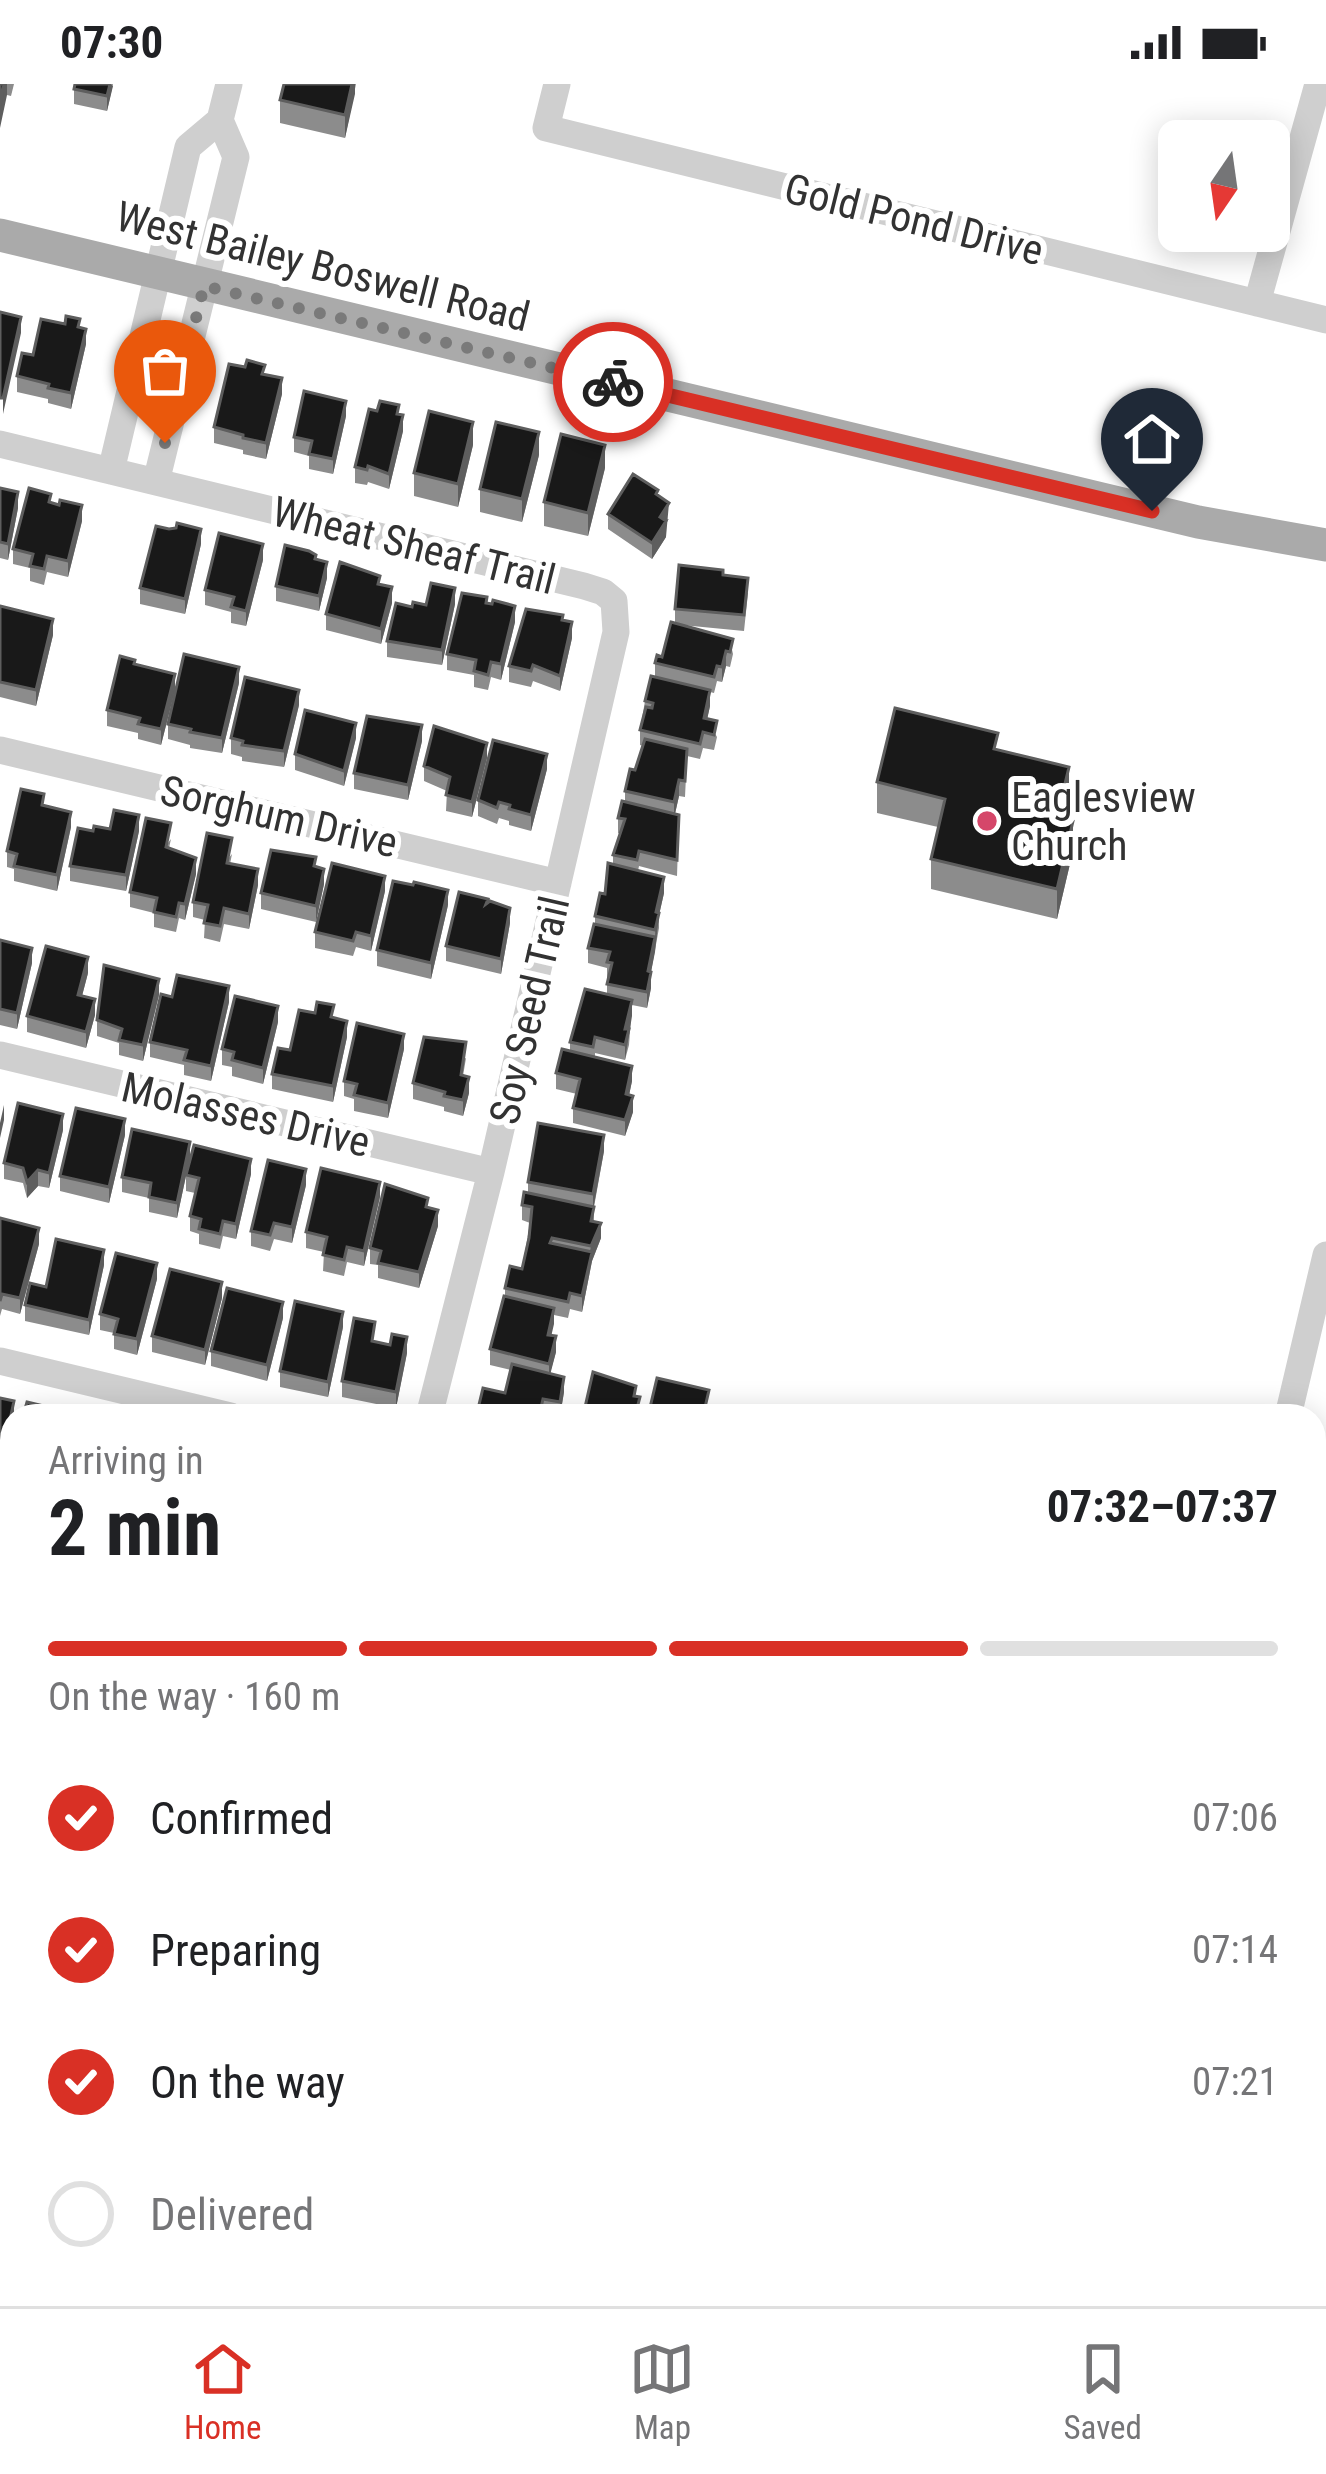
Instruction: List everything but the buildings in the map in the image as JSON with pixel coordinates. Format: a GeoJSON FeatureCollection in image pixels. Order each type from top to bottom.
{"type":"FeatureCollection","features":[{"type":"Feature","properties":{"kind":"main road","name":"West Bailey Boswell Road"},"geometry":{"type":"LineString","coordinates":[[0,235],[1198,522],[1326,545]]}},
{"type":"Feature","properties":{"kind":"street"},"geometry":{"type":"LineString","coordinates":[[111,471],[188,147],[220,120],[229,84]]}},
{"type":"Feature","properties":{"kind":"street","name":"Gold Pond Drive"},"geometry":{"type":"LineString","coordinates":[[556,84],[546,128],[1326,320]]}},
{"type":"Feature","properties":{"kind":"street"},"geometry":{"type":"LineString","coordinates":[[1257,303],[1318,84]]}},
{"type":"Feature","properties":{"kind":"street"},"geometry":{"type":"LineString","coordinates":[[156,482],[236,157],[220,120]]}},
{"type":"Feature","properties":{"kind":"street","name":"Wheat Sheaf Trail"},"geometry":{"type":"LineString","coordinates":[[0,444],[584,586],[603,592],[614,602]]}},
{"type":"Feature","properties":{"kind":"street","name":"Soy Seed Trail"},"geometry":{"type":"LineString","coordinates":[[432,1404],[616,632],[614,602]]}},
{"type":"Feature","properties":{"kind":"street","name":"Sorghum Drive"},"geometry":{"type":"LineString","coordinates":[[0,750],[558,883]]}},
{"type":"Feature","properties":{"kind":"street","name":"Molasses Drive"},"geometry":{"type":"LineString","coordinates":[[0,1055],[491,1172]]}},
{"type":"Feature","properties":{"kind":"street"},"geometry":{"type":"LineString","coordinates":[[1291,1404],[1326,1255]]}},
{"type":"Feature","properties":{"kind":"street"},"geometry":{"type":"LineString","coordinates":[[0,1361],[180,1404]]}},
{"type":"Feature","properties":{"kind":"way so far"},"geometry":{"type":"LineString","coordinates":[[165,443],[204,286],[613,382]]}},
{"type":"Feature","properties":{"kind":"place","name":"Eaglesview Church"},"geometry":{"type":"Point","coordinates":[987,821]}},
{"type":"Feature","properties":{"kind":"route"},"geometry":{"type":"LineString","coordinates":[[613,382],[1152,511]]}}]}
